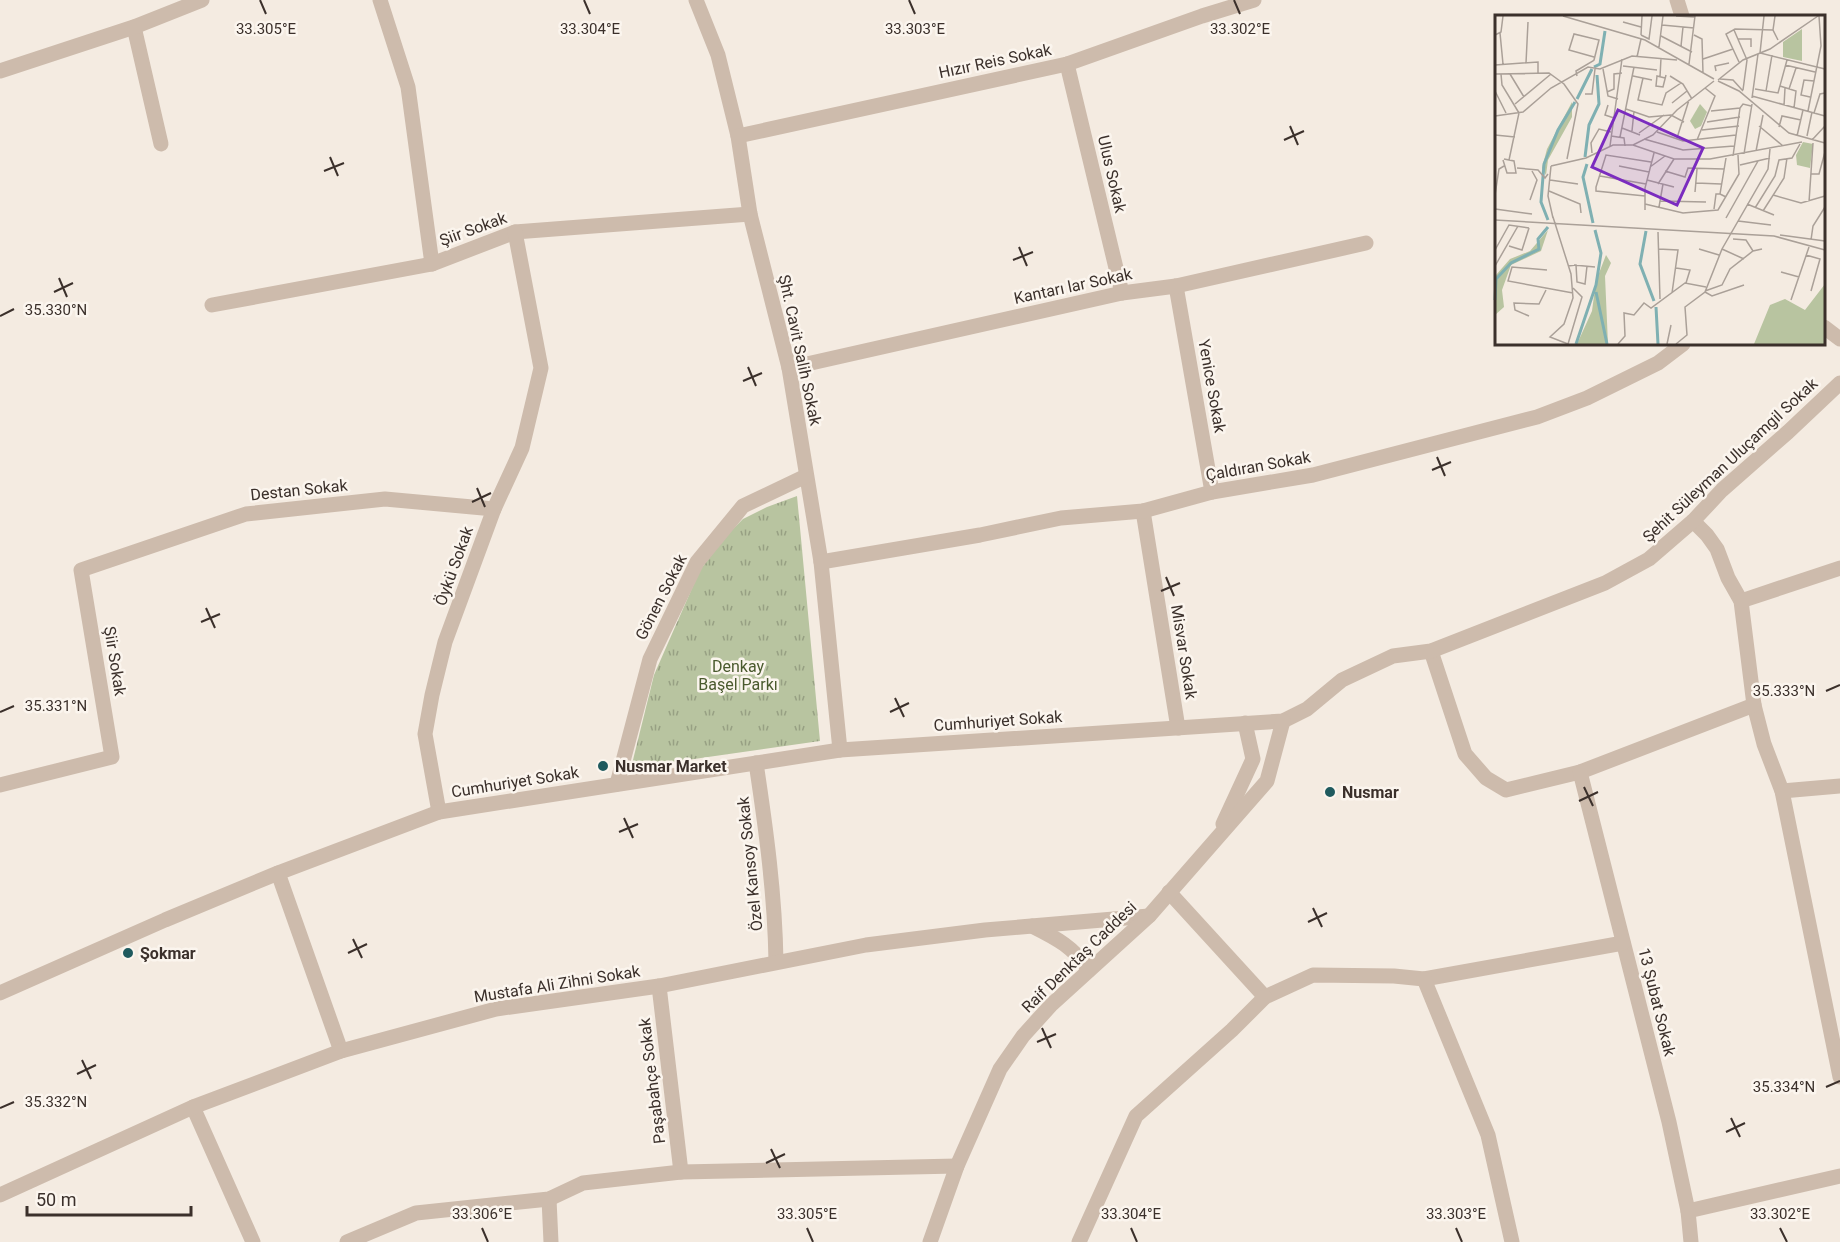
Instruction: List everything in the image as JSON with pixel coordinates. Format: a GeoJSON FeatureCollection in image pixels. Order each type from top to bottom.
{"type":"FeatureCollection","features":[{"type":"Feature","properties":{"kind":"street"},"geometry":{"type":"LineString","coordinates":[[0,71],[134,27],[202,0]]}},
{"type":"Feature","properties":{"kind":"street"},"geometry":{"type":"LineString","coordinates":[[380,0],[408,87],[432,264]]}},
{"type":"Feature","properties":{"kind":"street","name":"Şht. Cavit Salih Sokak"},"geometry":{"type":"LineString","coordinates":[[696,0],[718,55],[738,136],[750,214],[789,368],[821,562],[840,750]]}},
{"type":"Feature","properties":{"kind":"street","name":"Hızır Reis Sokak"},"geometry":{"type":"LineString","coordinates":[[738,136],[1067,64],[1202,15],[1254,0]]}},
{"type":"Feature","properties":{"kind":"street"},"geometry":{"type":"LineString","coordinates":[[1677,0],[1682,15]]}},
{"type":"Feature","properties":{"kind":"street"},"geometry":{"type":"LineString","coordinates":[[134,27],[161,144]]}},
{"type":"Feature","properties":{"kind":"street","name":"Ulus Sokak"},"geometry":{"type":"LineString","coordinates":[[1067,64],[1122,293]]}},
{"type":"Feature","properties":{"kind":"street","name":"Şiir Sokak"},"geometry":{"type":"LineString","coordinates":[[212,305],[432,264],[515,232],[750,214]]}},
{"type":"Feature","properties":{"kind":"street","name":"Öykü Sokak"},"geometry":{"type":"LineString","coordinates":[[439,812],[425,734],[432,695],[445,642],[494,509],[522,448],[541,368],[515,232]]}},
{"type":"Feature","properties":{"kind":"street","name":"Kantarı lar Sokak"},"geometry":{"type":"LineString","coordinates":[[789,368],[1122,293],[1176,286],[1366,243]]}},
{"type":"Feature","properties":{"kind":"street","name":"Yenice Sokak"},"geometry":{"type":"LineString","coordinates":[[1176,286],[1212,492]]}},
{"type":"Feature","properties":{"kind":"street"},"geometry":{"type":"LineString","coordinates":[[1825,328],[1840,339]]}},
{"type":"Feature","properties":{"kind":"street","name":"Çaldıran Sokak"},"geometry":{"type":"LineString","coordinates":[[821,562],[980,535],[1061,518],[1143,511],[1212,492],[1313,475],[1537,417],[1587,398],[1658,363],[1682,345]]}},
{"type":"Feature","properties":{"kind":"street","name":"Şehit Süleyman Uluçamgil Sokak"},"geometry":{"type":"LineString","coordinates":[[1284,721],[1307,709],[1342,680],[1393,656],[1431,651],[1605,584],[1649,559],[1693,521],[1722,490],[1840,383]]}},
{"type":"Feature","properties":{"kind":"street","name":"Gönen Sokak"},"geometry":{"type":"LineString","coordinates":[[617,784],[650,659],[697,562],[743,506],[806,476]]}},
{"type":"Feature","properties":{"kind":"street","name":"Destan Sokak"},"geometry":{"type":"LineString","coordinates":[[81,570],[246,514],[385,499],[494,509]]}},
{"type":"Feature","properties":{"kind":"street","name":"Misvar Sokak"},"geometry":{"type":"LineString","coordinates":[[1143,511],[1178,728]]}},
{"type":"Feature","properties":{"kind":"street"},"geometry":{"type":"LineString","coordinates":[[1693,521],[1717,549],[1728,578],[1741,601],[1754,705],[1764,744],[1782,791],[1840,1074]]}},
{"type":"Feature","properties":{"kind":"street"},"geometry":{"type":"LineString","coordinates":[[1741,601],[1840,568]]}},
{"type":"Feature","properties":{"kind":"street","name":"Şiir Sokak"},"geometry":{"type":"LineString","coordinates":[[0,785],[112,757],[81,570]]}},
{"type":"Feature","properties":{"kind":"street"},"geometry":{"type":"LineString","coordinates":[[1431,651],[1465,754],[1486,778],[1506,790],[1580,772],[1754,705]]}},
{"type":"Feature","properties":{"kind":"street","name":"Cumhuriyet Sokak"},"geometry":{"type":"LineString","coordinates":[[0,993],[278,873],[439,812],[840,750],[1284,721]]}},
{"type":"Feature","properties":{"kind":"street","name":"Raif Denktaş Caddesi"},"geometry":{"type":"LineString","coordinates":[[930,1242],[957,1166],[1000,1069],[1023,1036],[1051,1005],[1149,916],[1267,781],[1284,721]]}},
{"type":"Feature","properties":{"kind":"street","name":"Raif Denktaş Caddesi"},"geometry":{"type":"LineString","coordinates":[[1215,841],[1253,759],[1245,723]]}},
{"type":"Feature","properties":{"kind":"street","name":"Özel Kansoy Sokak"},"geometry":{"type":"LineString","coordinates":[[756,763],[770,857],[775,912],[776,962]]}},
{"type":"Feature","properties":{"kind":"street","name":"13 Şubat Sokak"},"geometry":{"type":"LineString","coordinates":[[1580,772],[1669,1122],[1688,1211],[1691,1242]]}},
{"type":"Feature","properties":{"kind":"street"},"geometry":{"type":"LineString","coordinates":[[1782,791],[1840,786]]}},
{"type":"Feature","properties":{"kind":"street"},"geometry":{"type":"LineString","coordinates":[[278,873],[341,1051]]}},
{"type":"Feature","properties":{"kind":"street"},"geometry":{"type":"LineString","coordinates":[[1169,892],[1265,997]]}},
{"type":"Feature","properties":{"kind":"street","name":"Mustafa Ali Zihni Sokak"},"geometry":{"type":"LineString","coordinates":[[0,1195],[193,1107],[341,1051],[496,1009],[659,986],[866,945],[1032,926],[1149,916]]}},
{"type":"Feature","properties":{"kind":"street"},"geometry":{"type":"LineString","coordinates":[[1032,926],[1059,940],[1077,954],[1089,970]]}},
{"type":"Feature","properties":{"kind":"street"},"geometry":{"type":"LineString","coordinates":[[1079,1242],[1136,1116],[1232,1030],[1265,997],[1313,975],[1394,976],[1424,979],[1623,943]]}},
{"type":"Feature","properties":{"kind":"street"},"geometry":{"type":"LineString","coordinates":[[1424,979],[1488,1135],[1512,1242]]}},
{"type":"Feature","properties":{"kind":"street","name":"Paşabahçe Sokak"},"geometry":{"type":"LineString","coordinates":[[659,986],[681,1172]]}},
{"type":"Feature","properties":{"kind":"street"},"geometry":{"type":"LineString","coordinates":[[193,1107],[253,1242]]}},
{"type":"Feature","properties":{"kind":"street"},"geometry":{"type":"LineString","coordinates":[[347,1242],[416,1213],[549,1198],[583,1183],[681,1172],[957,1166]]}},
{"type":"Feature","properties":{"kind":"street"},"geometry":{"type":"LineString","coordinates":[[1688,1211],[1840,1176]]}},
{"type":"Feature","properties":{"kind":"street"},"geometry":{"type":"LineString","coordinates":[[549,1198],[551,1242]]}},
{"type":"Feature","properties":{"kind":"green space","name":"Denkay Başel Parkı"},"geometry":{"type":"Polygon","coordinates":[[[797,496],[820,741],[631,768],[654,675],[700,570],[725,537],[743,519],[797,496]]]}},
{"type":"Feature","properties":{"kind":"place","name":"Nusmar Market"},"geometry":{"type":"Point","coordinates":[603,766]}},
{"type":"Feature","properties":{"kind":"place","name":"Nusmar"},"geometry":{"type":"Point","coordinates":[1330,792]}},
{"type":"Feature","properties":{"kind":"place","name":"Şokmar"},"geometry":{"type":"Point","coordinates":[128,953]}}]}
